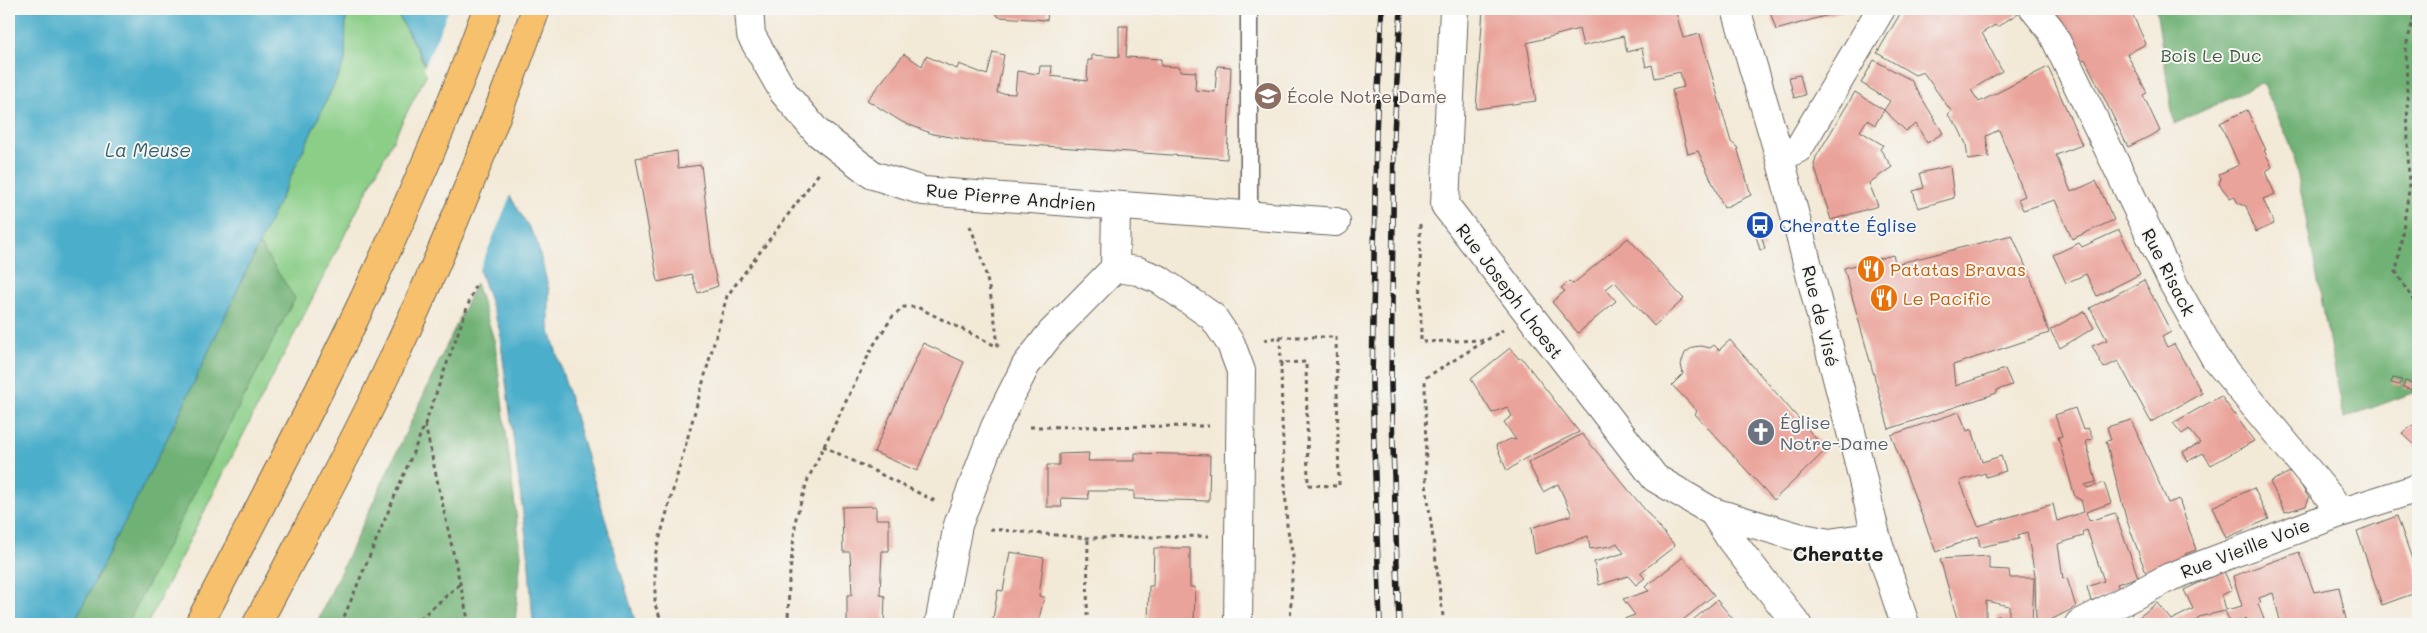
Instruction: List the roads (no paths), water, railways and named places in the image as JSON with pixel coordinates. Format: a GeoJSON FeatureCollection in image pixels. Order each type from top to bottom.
{"type":"FeatureCollection","features":[{"type":"Feature","properties":{"kind":"highway"},"geometry":{"type":"LineString","coordinates":[[199,624],[368,293],[434,148],[487,9]]}},
{"type":"Feature","properties":{"kind":"highway"},"geometry":{"type":"LineString","coordinates":[[257,624],[387,373],[455,219],[498,114],[536,9]]}},
{"type":"Feature","properties":{"kind":"street","name":"Rue Pierre Andrien"},"geometry":{"type":"LineString","coordinates":[[749,9],[751,35],[784,93],[817,132],[872,175],[923,190],[951,193],[1336,222]]}},
{"type":"Feature","properties":{"kind":"street","name":"Rue Joseph Lhoest"},"geometry":{"type":"LineString","coordinates":[[1454,9],[1444,205],[1655,478],[1713,512]]}},
{"type":"Feature","properties":{"kind":"street","name":"Rue de Visé"},"geometry":{"type":"LineString","coordinates":[[1736,9],[1780,158],[1858,459],[1876,536],[1905,624]]}},
{"type":"Feature","properties":{"kind":"street"},"geometry":{"type":"LineString","coordinates":[[1780,158],[1799,148],[1881,9]]}},
{"type":"Feature","properties":{"kind":"street","name":"Rue Risack"},"geometry":{"type":"LineString","coordinates":[[2034,9],[2051,30],[2174,285],[2215,358],[2332,500],[2340,513]]}},
{"type":"Feature","properties":{"kind":"street"},"geometry":{"type":"LineString","coordinates":[[939,624],[960,520],[995,427],[1026,366],[1051,332],[1115,268],[1116,206]]}},
{"type":"Feature","properties":{"kind":"street"},"geometry":{"type":"LineString","coordinates":[[1115,268],[1138,270],[1160,280],[1213,317],[1231,344],[1241,371],[1238,624]]}},
{"type":"Feature","properties":{"kind":"street","name":"Rue Vieille Voie"},"geometry":{"type":"LineString","coordinates":[[2079,624],[2170,577],[2340,513],[2418,488]]}},
{"type":"Feature","properties":{"kind":"street"},"geometry":{"type":"LineString","coordinates":[[1713,512],[1798,537],[1829,542],[1876,536]]}},
{"type":"Feature","properties":{"kind":"street"},"geometry":{"type":"LineString","coordinates":[[1713,512],[1730,540],[1797,624]]}},
{"type":"Feature","properties":{"kind":"lane"},"geometry":{"type":"LineString","coordinates":[[1249,9],[1249,216]]}},
{"type":"Feature","properties":{"kind":"water","name":"La Meuse"},"geometry":{"type":"Polygon","coordinates":[[[9,9],[346,9],[345,61],[173,427],[73,624],[9,624],[9,9]]]}},
{"type":"Feature","properties":{"kind":"water"},"geometry":{"type":"Polygon","coordinates":[[[395,9],[466,9],[510,196],[536,239],[549,290],[549,327],[636,624],[533,624],[528,552],[499,328],[461,216],[434,80],[395,9]]]}},
{"type":"Feature","properties":{"kind":"railway"},"geometry":{"type":"LineString","coordinates":[[1380,624],[1372,385],[1376,133],[1382,9]]}},
{"type":"Feature","properties":{"kind":"railway"},"geometry":{"type":"LineString","coordinates":[[1399,624],[1391,386],[1394,134],[1401,9]]}},
{"type":"Feature","properties":{"kind":"place","name":"École Notre Dame"},"geometry":{"type":"Point","coordinates":[1268,96]}},
{"type":"Feature","properties":{"kind":"place","name":"Cheratte Église"},"geometry":{"type":"Point","coordinates":[1760,225]}},
{"type":"Feature","properties":{"kind":"place","name":"Patatas Bravas"},"geometry":{"type":"Point","coordinates":[1871,269]}},
{"type":"Feature","properties":{"kind":"place","name":"Le Pacific"},"geometry":{"type":"Point","coordinates":[1884,298]}},
{"type":"Feature","properties":{"kind":"place","name":"Église Notre-Dame"},"geometry":{"type":"Point","coordinates":[1761,432]}},
{"type":"Feature","properties":{"kind":"district","name":"Cheratte"},"geometry":{"type":"Point","coordinates":[1838,553]}},
{"type":"Feature","properties":{"kind":"park label","name":"Bois Le Duc"},"geometry":{"type":"Point","coordinates":[2211,55]}}]}
